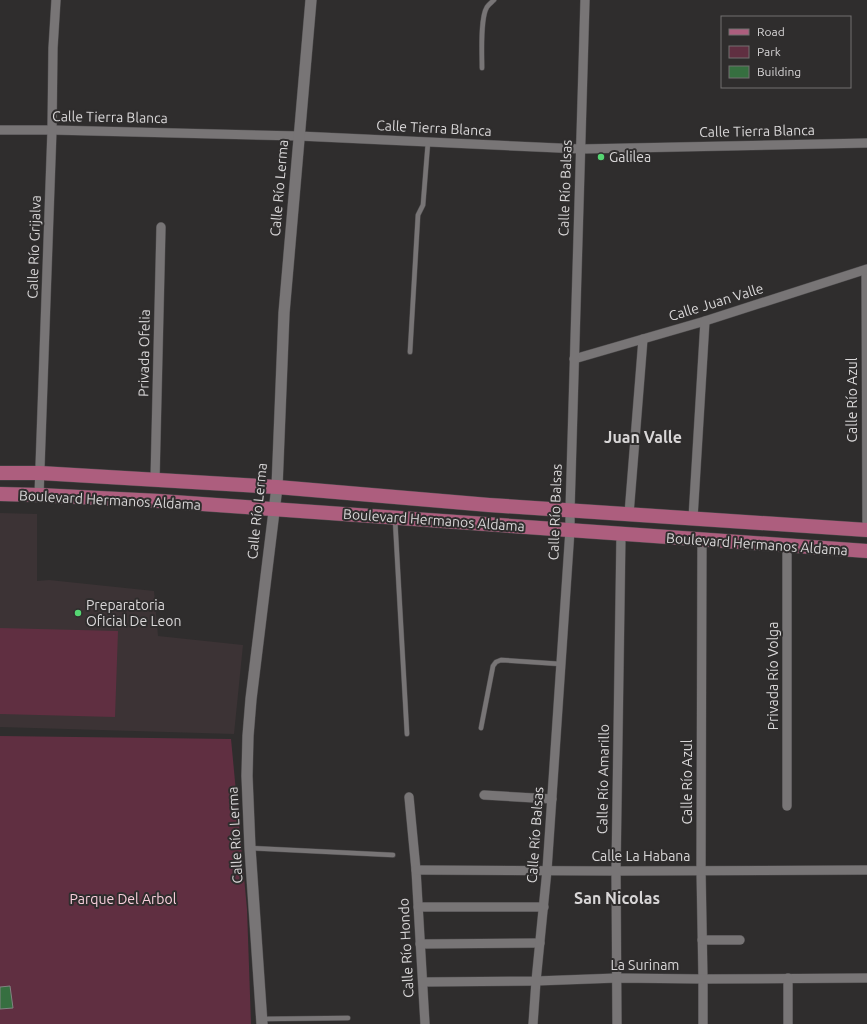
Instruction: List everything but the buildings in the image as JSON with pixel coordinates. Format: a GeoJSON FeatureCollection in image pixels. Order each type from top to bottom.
{"type":"FeatureCollection","features":[{"type":"Feature","properties":{"kind":"main road","name":"Boulevard Hermanos Aldama"},"geometry":{"type":"LineString","coordinates":[[0,473],[276,487],[489,505],[867,530]]}},
{"type":"Feature","properties":{"kind":"main road","name":"Boulevard Hermanos Aldama"},"geometry":{"type":"LineString","coordinates":[[0,494],[159,501],[867,552]]}},
{"type":"Feature","properties":{"kind":"street","name":"Calle Río Grijalva"},"geometry":{"type":"LineString","coordinates":[[39,495],[52,130],[53,48],[56,0]]}},
{"type":"Feature","properties":{"kind":"street","name":"Calle Río Lerma"},"geometry":{"type":"LineString","coordinates":[[262,1022],[250,848],[247,776],[248,736],[276,487],[284,313],[311,0]]}},
{"type":"Feature","properties":{"kind":"street","name":"Calle Río Balsas"},"geometry":{"type":"LineString","coordinates":[[533,1024],[547,870],[570,530],[585,0]]}},
{"type":"Feature","properties":{"kind":"street","name":"Calle Tierra Blanca"},"geometry":{"type":"LineString","coordinates":[[0,130],[299,136],[581,149],[867,142]]}},
{"type":"Feature","properties":{"kind":"street","name":"Privada Ofelia"},"geometry":{"type":"LineString","coordinates":[[155,480],[161,227]]}},
{"type":"Feature","properties":{"kind":"street","name":"Calle Juan Valle"},"geometry":{"type":"LineString","coordinates":[[574,359],[866,270]]}},
{"type":"Feature","properties":{"kind":"street","name":"Calle Río Azul"},"geometry":{"type":"LineString","coordinates":[[866,270],[867,530]]}},
{"type":"Feature","properties":{"kind":"street"},"geometry":{"type":"LineString","coordinates":[[692,518],[705,320]]}},
{"type":"Feature","properties":{"kind":"street"},"geometry":{"type":"LineString","coordinates":[[629,514],[643,339]]}},
{"type":"Feature","properties":{"kind":"street","name":"Calle Río Amarillo"},"geometry":{"type":"LineString","coordinates":[[617,1024],[616,870],[620,534]]}},
{"type":"Feature","properties":{"kind":"street","name":"Calle Río Azul"},"geometry":{"type":"LineString","coordinates":[[702,540],[700,870],[703,1024]]}},
{"type":"Feature","properties":{"kind":"street","name":"Privada Río Volga"},"geometry":{"type":"LineString","coordinates":[[787,546],[787,806]]}},
{"type":"Feature","properties":{"kind":"street"},"geometry":{"type":"LineString","coordinates":[[484,795],[552,799]]}},
{"type":"Feature","properties":{"kind":"street","name":"Calle Río Hondo"},"geometry":{"type":"LineString","coordinates":[[409,797],[416,870],[425,1024]]}},
{"type":"Feature","properties":{"kind":"street","name":"Calle La Habana"},"geometry":{"type":"LineString","coordinates":[[416,870],[867,870]]}},
{"type":"Feature","properties":{"kind":"street"},"geometry":{"type":"LineString","coordinates":[[418,907],[544,907]]}},
{"type":"Feature","properties":{"kind":"street"},"geometry":{"type":"LineString","coordinates":[[702,940],[740,940]]}},
{"type":"Feature","properties":{"kind":"street"},"geometry":{"type":"LineString","coordinates":[[420,944],[540,943]]}},
{"type":"Feature","properties":{"kind":"street","name":"La Surinam"},"geometry":{"type":"LineString","coordinates":[[423,982],[536,981],[617,978],[867,978]]}},
{"type":"Feature","properties":{"kind":"street"},"geometry":{"type":"LineString","coordinates":[[788,978],[788,1024]]}},
{"type":"Feature","properties":{"kind":"lane"},"geometry":{"type":"LineString","coordinates":[[482,68],[483,23],[487,7],[494,0]]}},
{"type":"Feature","properties":{"kind":"lane"},"geometry":{"type":"LineString","coordinates":[[410,352],[418,215],[423,205],[428,142]]}},
{"type":"Feature","properties":{"kind":"lane"},"geometry":{"type":"LineString","coordinates":[[394,518],[407,734]]}},
{"type":"Feature","properties":{"kind":"lane"},"geometry":{"type":"LineString","coordinates":[[482,728],[492,666],[496,662],[501,660],[561,664]]}},
{"type":"Feature","properties":{"kind":"lane"},"geometry":{"type":"LineString","coordinates":[[250,848],[393,855]]}},
{"type":"Feature","properties":{"kind":"lane"},"geometry":{"type":"LineString","coordinates":[[262,1022],[348,1018]]}},
{"type":"Feature","properties":{"kind":"shaded area","name":"Preparatoria Oficial De Leon"},"geometry":{"type":"Polygon","coordinates":[[[0,513],[37,514],[37,581],[49,580],[154,591],[158,636],[243,645],[234,734],[0,727],[0,513]]]}},
{"type":"Feature","properties":{"kind":"green space"},"geometry":{"type":"Polygon","coordinates":[[[0,628],[118,631],[115,717],[0,714],[0,628]]]}},
{"type":"Feature","properties":{"kind":"green space","name":"Parque Del Arbol"},"geometry":{"type":"Polygon","coordinates":[[[0,736],[231,739],[247,909],[251,1024],[0,1024],[0,736]]]}},
{"type":"Feature","properties":{"kind":"place","name":"Galilea"},"geometry":{"type":"Point","coordinates":[601,157]}},
{"type":"Feature","properties":{"kind":"place","name":"Preparatoria Oficial De Leon"},"geometry":{"type":"Point","coordinates":[78,613]}},
{"type":"Feature","properties":{"kind":"district","name":"Juan Valle"},"geometry":{"type":"Point","coordinates":[643,437]}},
{"type":"Feature","properties":{"kind":"district","name":"San Nicolas"},"geometry":{"type":"Point","coordinates":[617,898]}}]}
